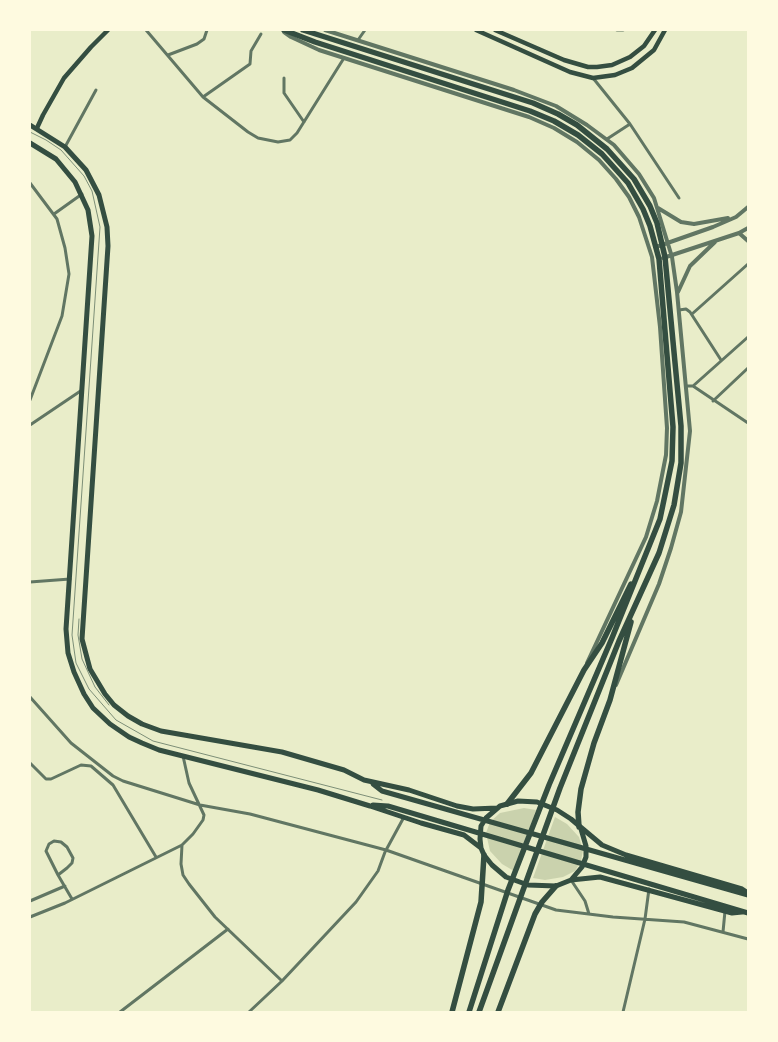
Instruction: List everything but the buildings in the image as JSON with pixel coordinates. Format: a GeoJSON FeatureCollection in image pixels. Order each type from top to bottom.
{"type":"FeatureCollection","features":[{"type":"Feature","properties":{"kind":"highway"},"geometry":{"type":"LineString","coordinates":[[283,30],[315,42],[530,111],[567,128],[586,140],[602,154],[628,183],[643,209],[659,259],[673,427],[672,461],[660,519],[639,573],[549,785],[508,890],[469,1012]]}},
{"type":"Feature","properties":{"kind":"highway"},"geometry":{"type":"LineString","coordinates":[[303,30],[533,103],[558,114],[577,125],[607,148],[634,179],[650,206],[657,223],[665,257],[681,426],[681,463],[674,504],[665,537],[619,641],[560,788],[478,1012]]}},
{"type":"Feature","properties":{"kind":"highway"},"geometry":{"type":"LineString","coordinates":[[507,804],[531,773],[584,670],[602,643],[631,583],[639,573]]}},
{"type":"Feature","properties":{"kind":"highway"},"geometry":{"type":"LineString","coordinates":[[579,827],[578,812],[581,789],[594,743],[610,700],[637,602]]}},
{"type":"Feature","properties":{"kind":"highway"},"geometry":{"type":"LineString","coordinates":[[452,1012],[476,921],[483,884],[484,855]]}},
{"type":"Feature","properties":{"kind":"highway"},"geometry":{"type":"LineString","coordinates":[[498,1012],[540,904],[556,886]]}},
{"type":"Feature","properties":{"kind":"main road"},"geometry":{"type":"LineString","coordinates":[[38,128],[43,115],[64,78],[108,30]]}},
{"type":"Feature","properties":{"kind":"main road"},"geometry":{"type":"LineString","coordinates":[[476,30],[570,72],[593,78],[615,75],[632,68],[654,50],[666,30]]}},
{"type":"Feature","properties":{"kind":"main road"},"geometry":{"type":"LineString","coordinates":[[496,30],[564,60],[584,66],[597,67],[612,65],[630,57],[644,46],[655,30]]}},
{"type":"Feature","properties":{"kind":"main road"},"geometry":{"type":"LineString","coordinates":[[30,125],[38,128],[65,146],[86,170],[93,182],[103,206],[107,227],[108,246],[82,639],[90,669],[96,680],[114,705],[128,716],[149,727],[170,734],[282,752],[332,766],[370,782],[409,790],[473,809],[498,808]]}},
{"type":"Feature","properties":{"kind":"main road"},"geometry":{"type":"LineString","coordinates":[[30,143],[56,159],[75,182],[82,194],[91,223],[93,248],[66,629],[67,646],[74,672],[84,694],[93,708],[110,724],[129,737],[159,750],[318,790],[464,835],[482,848]]}},
{"type":"Feature","properties":{"kind":"main road"},"geometry":{"type":"LineString","coordinates":[[370,782],[382,791],[748,894]]}},
{"type":"Feature","properties":{"kind":"main road"},"geometry":{"type":"LineString","coordinates":[[742,912],[732,913],[649,889],[600,877],[571,880],[556,886],[528,885],[506,876],[497,870],[484,855],[480,840],[481,826],[486,818],[498,808],[507,804],[518,801],[536,802],[557,810],[571,819],[602,845],[742,889],[748,894]]}},
{"type":"Feature","properties":{"kind":"main road"},"geometry":{"type":"LineString","coordinates":[[370,806],[388,806],[748,913]]}},
{"type":"Feature","properties":{"kind":"main road"},"geometry":{"type":"LineString","coordinates":[[571,880],[582,867],[586,857],[584,838],[579,827]]}},
{"type":"Feature","properties":{"kind":"street"},"geometry":{"type":"LineString","coordinates":[[146,30],[203,97],[248,132],[268,141],[281,142],[290,140],[297,134],[344,58]]}},
{"type":"Feature","properties":{"kind":"street"},"geometry":{"type":"LineString","coordinates":[[168,55],[197,44],[204,39],[207,30]]}},
{"type":"Feature","properties":{"kind":"street"},"geometry":{"type":"LineString","coordinates":[[283,30],[303,44],[529,117],[554,128],[577,142],[599,160],[616,179],[629,197],[639,217],[652,257],[660,327],[667,428],[666,455],[657,501],[646,537],[584,670]]}},
{"type":"Feature","properties":{"kind":"street"},"geometry":{"type":"LineString","coordinates":[[325,30],[541,100],[570,113],[607,138],[639,174],[658,208],[672,255],[678,292],[690,431],[681,512],[659,584],[610,700]]}},
{"type":"Feature","properties":{"kind":"street"},"geometry":{"type":"LineString","coordinates":[[358,40],[365,30]]}},
{"type":"Feature","properties":{"kind":"street"},"geometry":{"type":"LineString","coordinates":[[617,30],[623,30]]}},
{"type":"Feature","properties":{"kind":"street"},"geometry":{"type":"LineString","coordinates":[[203,97],[250,64],[251,51],[261,34]]}},
{"type":"Feature","properties":{"kind":"street"},"geometry":{"type":"LineString","coordinates":[[284,78],[284,93],[304,122]]}},
{"type":"Feature","properties":{"kind":"street"},"geometry":{"type":"LineString","coordinates":[[593,78],[630,124],[680,198]]}},
{"type":"Feature","properties":{"kind":"street"},"geometry":{"type":"LineString","coordinates":[[65,146],[96,90]]}},
{"type":"Feature","properties":{"kind":"street"},"geometry":{"type":"LineString","coordinates":[[607,138],[630,124]]}},
{"type":"Feature","properties":{"kind":"street"},"geometry":{"type":"LineString","coordinates":[[30,183],[54,214],[59,225],[69,269],[65,307],[54,340],[30,400]]}},
{"type":"Feature","properties":{"kind":"street"},"geometry":{"type":"LineString","coordinates":[[54,214],[82,194]]}},
{"type":"Feature","properties":{"kind":"street"},"geometry":{"type":"LineString","coordinates":[[658,208],[681,222],[694,224],[736,217]]}},
{"type":"Feature","properties":{"kind":"street"},"geometry":{"type":"LineString","coordinates":[[656,247],[736,217],[748,208]]}},
{"type":"Feature","properties":{"kind":"street"},"geometry":{"type":"LineString","coordinates":[[659,259],[739,233],[748,228]]}},
{"type":"Feature","properties":{"kind":"street"},"geometry":{"type":"LineString","coordinates":[[739,233],[748,241]]}},
{"type":"Feature","properties":{"kind":"street"},"geometry":{"type":"LineString","coordinates":[[678,292],[690,266],[716,240]]}},
{"type":"Feature","properties":{"kind":"street"},"geometry":{"type":"LineString","coordinates":[[692,314],[748,264]]}},
{"type":"Feature","properties":{"kind":"street"},"geometry":{"type":"LineString","coordinates":[[679,310],[686,309],[692,314],[721,360]]}},
{"type":"Feature","properties":{"kind":"street"},"geometry":{"type":"LineString","coordinates":[[693,386],[748,337]]}},
{"type":"Feature","properties":{"kind":"street"},"geometry":{"type":"LineString","coordinates":[[713,401],[748,368]]}},
{"type":"Feature","properties":{"kind":"street"},"geometry":{"type":"LineString","coordinates":[[686,386],[693,386],[713,401],[748,423]]}},
{"type":"Feature","properties":{"kind":"street"},"geometry":{"type":"LineString","coordinates":[[30,424],[82,390]]}},
{"type":"Feature","properties":{"kind":"street"},"geometry":{"type":"LineString","coordinates":[[30,582],[70,579]]}},
{"type":"Feature","properties":{"kind":"street"},"geometry":{"type":"LineString","coordinates":[[30,697],[71,743],[113,776],[200,805],[250,814],[386,850],[556,910],[684,922],[748,939]]}},
{"type":"Feature","properties":{"kind":"street"},"geometry":{"type":"LineString","coordinates":[[30,917],[72,899],[182,845],[193,834],[203,820],[203,810],[189,783],[183,756]]}},
{"type":"Feature","properties":{"kind":"street"},"geometry":{"type":"LineString","coordinates":[[30,763],[42,776],[51,779],[85,764],[91,766],[113,785],[156,857]]}},
{"type":"Feature","properties":{"kind":"street"},"geometry":{"type":"LineString","coordinates":[[30,770],[34,767]]}},
{"type":"Feature","properties":{"kind":"street"},"geometry":{"type":"LineString","coordinates":[[113,776],[113,785]]}},
{"type":"Feature","properties":{"kind":"street"},"geometry":{"type":"LineString","coordinates":[[249,1012],[282,980],[356,902],[378,871],[386,850],[404,817]]}},
{"type":"Feature","properties":{"kind":"street"},"geometry":{"type":"LineString","coordinates":[[58,875],[72,863],[72,858],[67,847],[61,842],[54,841],[49,844],[46,852],[58,875],[64,886],[72,899]]}},
{"type":"Feature","properties":{"kind":"street"},"geometry":{"type":"LineString","coordinates":[[182,845],[181,864],[186,880],[206,906],[282,980]]}},
{"type":"Feature","properties":{"kind":"street"},"geometry":{"type":"LineString","coordinates":[[571,880],[589,908],[590,914]]}},
{"type":"Feature","properties":{"kind":"street"},"geometry":{"type":"LineString","coordinates":[[31,900],[64,886]]}},
{"type":"Feature","properties":{"kind":"street"},"geometry":{"type":"LineString","coordinates":[[623,1012],[645,919],[649,889]]}},
{"type":"Feature","properties":{"kind":"street"},"geometry":{"type":"LineString","coordinates":[[723,932],[725,911]]}},
{"type":"Feature","properties":{"kind":"street"},"geometry":{"type":"LineString","coordinates":[[120,1012],[228,928]]}},
{"type":"Feature","properties":{"kind":"green space"},"geometry":{"type":"Polygon","coordinates":[[[524,808],[536,810],[514,871],[502,864],[490,851],[486,833],[490,822],[500,813],[524,808]]]}},
{"type":"Feature","properties":{"kind":"green space"},"geometry":{"type":"Polygon","coordinates":[[[555,817],[567,824],[579,837],[583,850],[581,861],[575,871],[563,877],[545,880],[533,878],[555,817]]]}},
{"type":"Feature","properties":{"kind":"tram line"},"geometry":{"type":"LineString","coordinates":[[30,132],[61,150],[84,176],[92,191],[100,227],[72,635],[76,663],[89,689],[116,720],[153,741],[382,800]]}},
{"type":"Feature","properties":{"kind":"tram line"},"geometry":{"type":"LineString","coordinates":[[79,619],[78,635],[82,659],[95,687],[109,705]]}}]}
